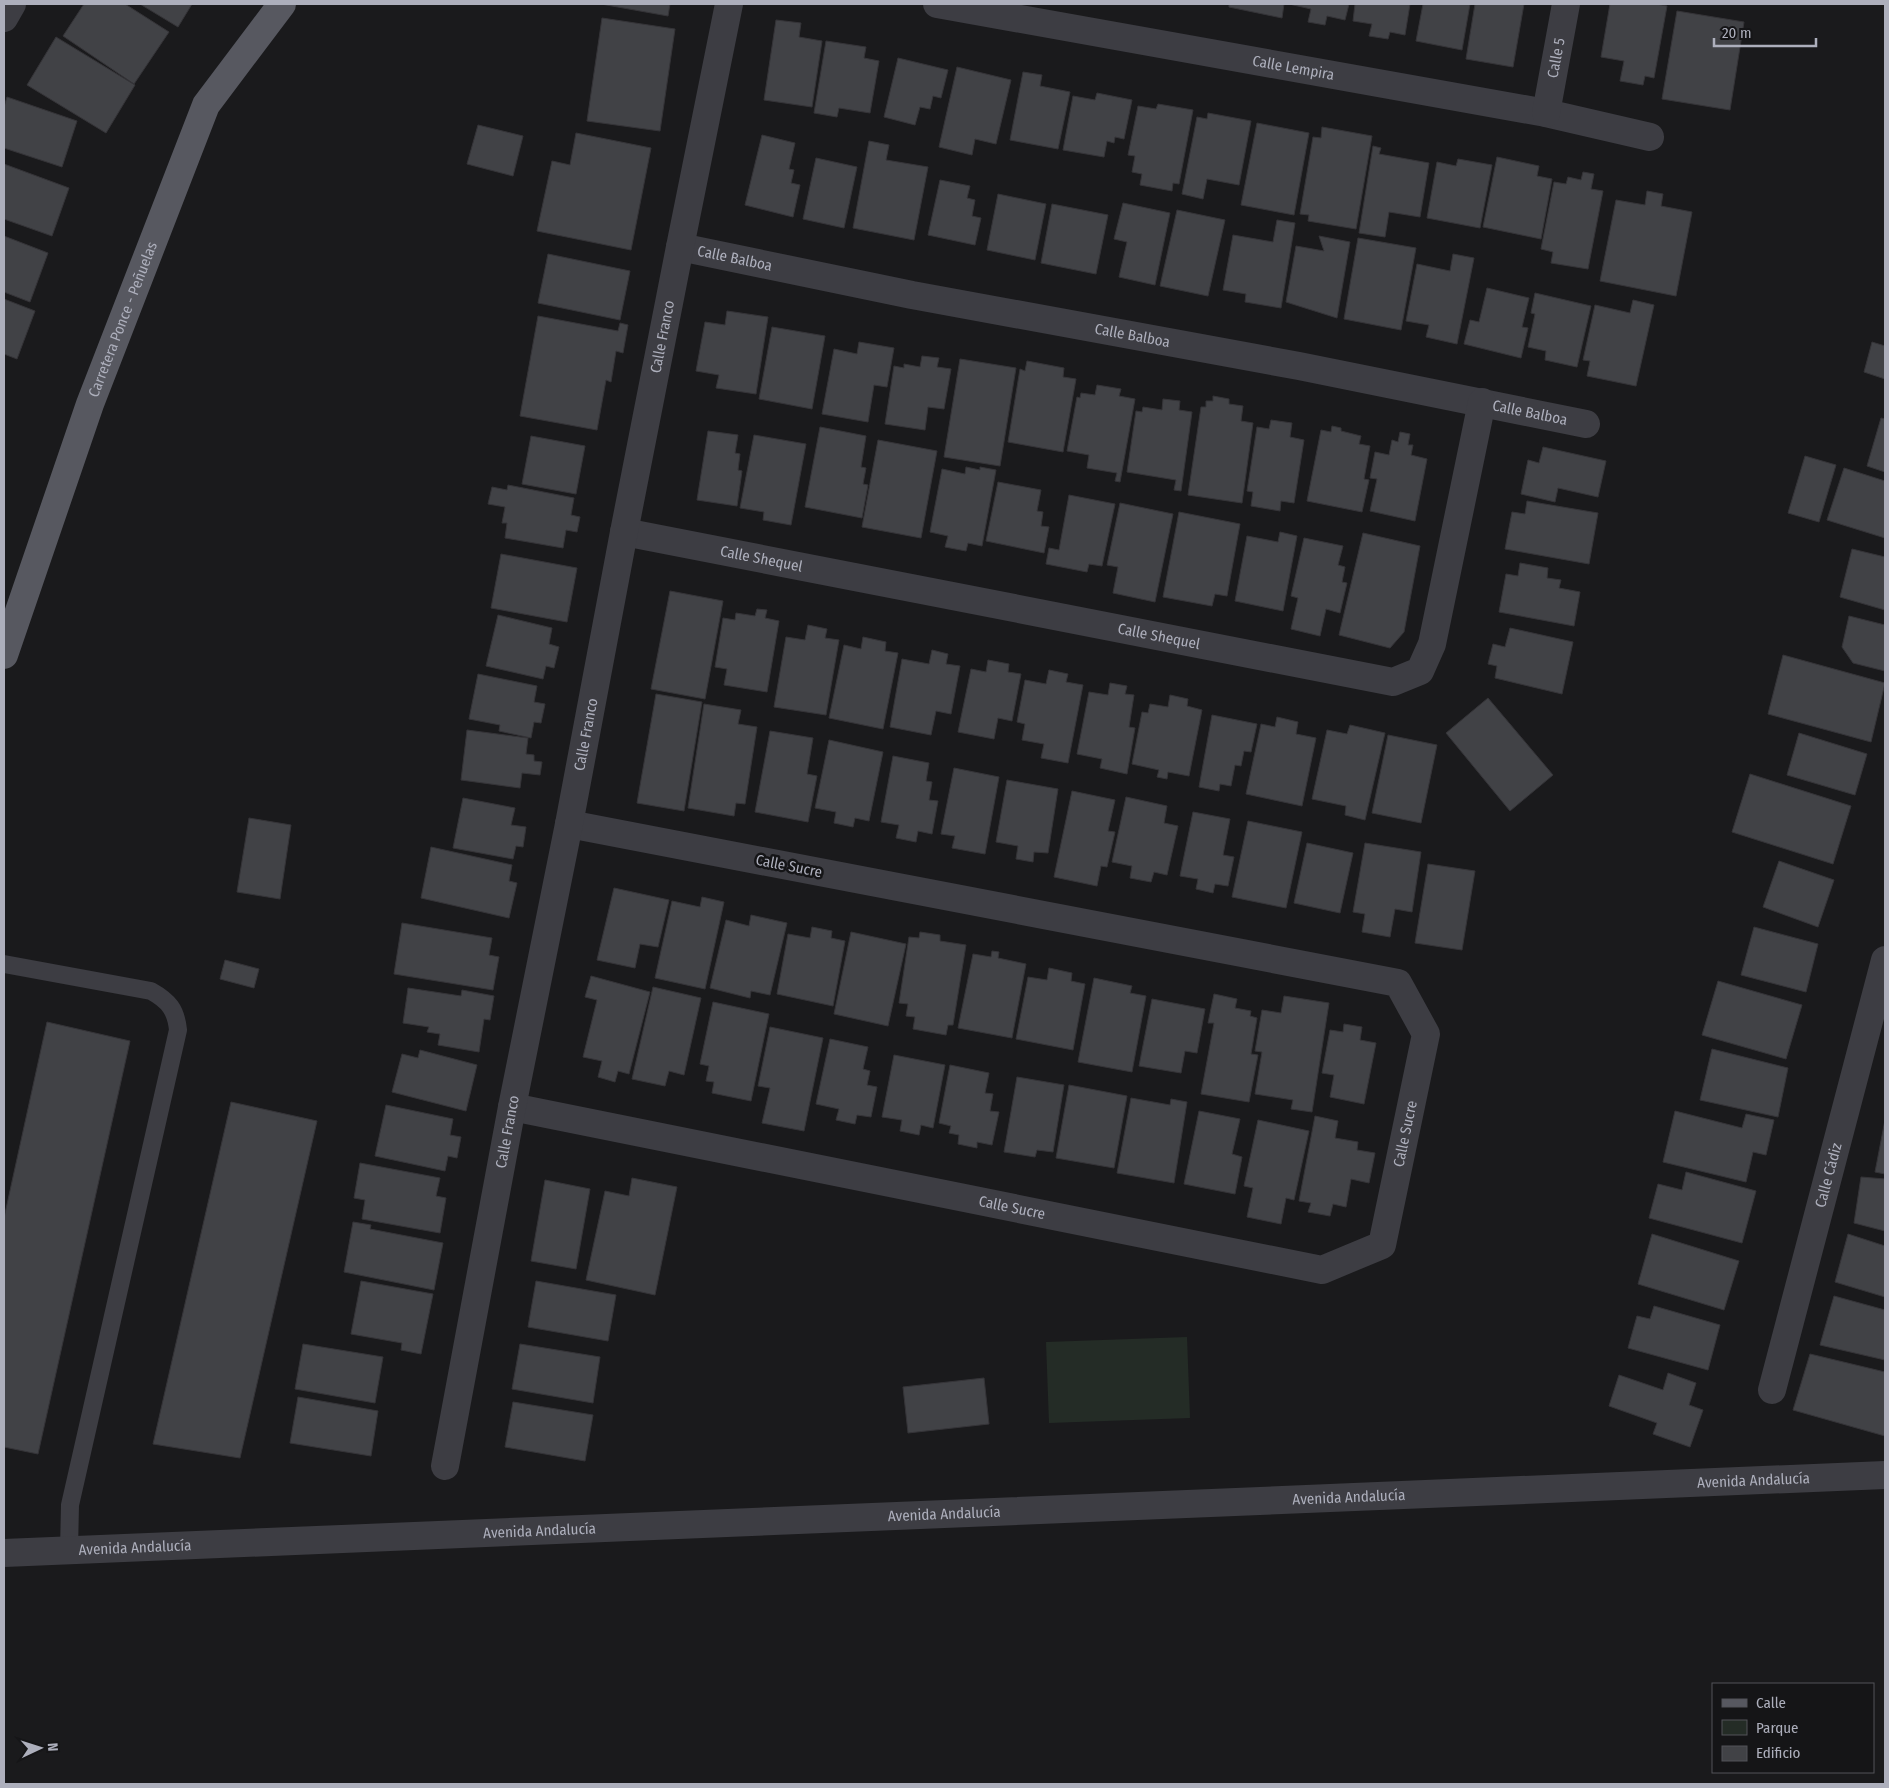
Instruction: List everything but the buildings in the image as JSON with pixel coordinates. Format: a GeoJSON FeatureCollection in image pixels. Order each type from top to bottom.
{"type":"FeatureCollection","features":[{"type":"Feature","properties":{"kind":"main road","name":"Carretera Ponce - Peñuelas"},"geometry":{"type":"LineString","coordinates":[[4,655],[90,404],[206,105],[282,4]]}},
{"type":"Feature","properties":{"kind":"street"},"geometry":{"type":"LineString","coordinates":[[4,18],[12,4]]}},
{"type":"Feature","properties":{"kind":"street","name":"Calle Franco"},"geometry":{"type":"LineString","coordinates":[[445,1466],[512,1107],[729,4]]}},
{"type":"Feature","properties":{"kind":"street","name":"Calle Lempira"},"geometry":{"type":"LineString","coordinates":[[937,4],[1546,113],[1650,137]]}},
{"type":"Feature","properties":{"kind":"street","name":"Calle 5"},"geometry":{"type":"LineString","coordinates":[[1546,113],[1566,4]]}},
{"type":"Feature","properties":{"kind":"street","name":"Calle Balboa"},"geometry":{"type":"LineString","coordinates":[[680,247],[912,295],[1289,364],[1586,424]]}},
{"type":"Feature","properties":{"kind":"street","name":"Calle Shequel"},"geometry":{"type":"LineString","coordinates":[[624,532],[1393,682],[1420,671],[1432,644],[1482,402]]}},
{"type":"Feature","properties":{"kind":"street","name":"Calle Sucre"},"geometry":{"type":"LineString","coordinates":[[512,1107],[1322,1270],[1382,1245],[1426,1034],[1398,983],[569,824]]}},
{"type":"Feature","properties":{"kind":"street","name":"Calle Cádiz"},"geometry":{"type":"LineString","coordinates":[[1772,1390],[1885,960]]}},
{"type":"Feature","properties":{"kind":"street","name":"Avenida Andalucía"},"geometry":{"type":"LineString","coordinates":[[4,1553],[1885,1475]]}},
{"type":"Feature","properties":{"kind":"lane"},"geometry":{"type":"LineString","coordinates":[[4,964],[151,991],[162,997],[171,1006],[177,1017],[178,1030],[70,1505],[69,1550]]}},
{"type":"Feature","properties":{"kind":"green space"},"geometry":{"type":"Polygon","coordinates":[[[1187,1337],[1190,1418],[1049,1423],[1046,1342],[1187,1337]]]}}]}
